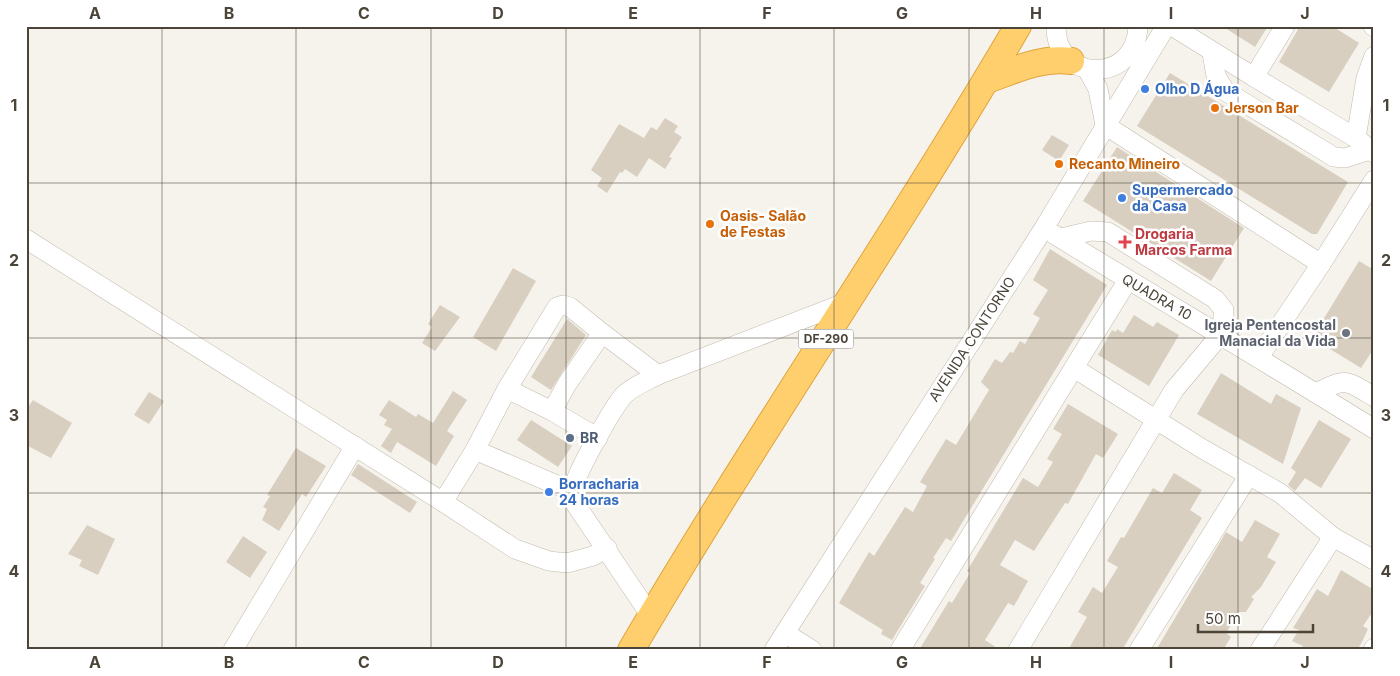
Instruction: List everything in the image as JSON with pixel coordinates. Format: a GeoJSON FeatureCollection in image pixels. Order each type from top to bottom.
{"type":"FeatureCollection","features":[{"type":"Feature","properties":{"kind":"highway","name":"DF-290"},"geometry":{"type":"LineString","coordinates":[[631,650],[850,301],[987,80],[1018,26]]}},
{"type":"Feature","properties":{"kind":"highway"},"geometry":{"type":"LineString","coordinates":[[987,80],[1038,61],[1056,59],[1079,65]]}},
{"type":"Feature","properties":{"kind":"street"},"geometry":{"type":"LineString","coordinates":[[1056,26],[1060,48],[1079,65],[1098,89],[1105,124],[1321,264]]}},
{"type":"Feature","properties":{"kind":"street"},"geometry":{"type":"LineString","coordinates":[[1079,65],[1104,70],[1138,56],[1138,26]]}},
{"type":"Feature","properties":{"kind":"street","name":"AVENIDA CONTORNO"},"geometry":{"type":"LineString","coordinates":[[774,650],[1044,228],[1105,124],[1138,56],[1166,26]]}},
{"type":"Feature","properties":{"kind":"street"},"geometry":{"type":"LineString","coordinates":[[1172,26],[1212,53],[1254,76],[1366,147]]}},
{"type":"Feature","properties":{"kind":"street"},"geometry":{"type":"LineString","coordinates":[[1254,76],[1285,26]]}},
{"type":"Feature","properties":{"kind":"street"},"geometry":{"type":"LineString","coordinates":[[1212,53],[1216,76],[1225,91],[1334,157],[1345,158],[1366,147]]}},
{"type":"Feature","properties":{"kind":"street"},"geometry":{"type":"LineString","coordinates":[[1366,147],[1360,107],[1366,78],[1374,56]]}},
{"type":"Feature","properties":{"kind":"street"},"geometry":{"type":"LineString","coordinates":[[1360,107],[1374,87]]}},
{"type":"Feature","properties":{"kind":"street"},"geometry":{"type":"LineString","coordinates":[[1259,357],[1374,180]]}},
{"type":"Feature","properties":{"kind":"street","name":"QUADRA 10"},"geometry":{"type":"LineString","coordinates":[[1044,228],[1259,357],[1374,429]]}},
{"type":"Feature","properties":{"kind":"street"},"geometry":{"type":"LineString","coordinates":[[1018,650],[1174,390],[1221,334],[1224,310],[1221,304],[1108,232],[1091,231],[1061,238]]}},
{"type":"Feature","properties":{"kind":"street"},"geometry":{"type":"LineString","coordinates":[[26,240],[355,446],[516,550],[537,558],[567,563],[593,556],[607,548]]}},
{"type":"Feature","properties":{"kind":"street"},"geometry":{"type":"LineString","coordinates":[[900,650],[1128,280]]}},
{"type":"Feature","properties":{"kind":"street"},"geometry":{"type":"LineString","coordinates":[[651,616],[607,548],[576,505],[573,492],[576,480],[598,438],[624,395],[658,375],[850,301]]}},
{"type":"Feature","properties":{"kind":"street"},"geometry":{"type":"LineString","coordinates":[[443,502],[475,450],[507,389],[557,308],[563,305],[570,308],[658,375]]}},
{"type":"Feature","properties":{"kind":"street"},"geometry":{"type":"LineString","coordinates":[[552,411],[567,384],[602,333]]}},
{"type":"Feature","properties":{"kind":"street"},"geometry":{"type":"LineString","coordinates":[[1074,368],[1280,493],[1333,537],[1374,560]]}},
{"type":"Feature","properties":{"kind":"street"},"geometry":{"type":"LineString","coordinates":[[1316,392],[1338,382],[1350,382],[1374,397]]}},
{"type":"Feature","properties":{"kind":"street"},"geometry":{"type":"LineString","coordinates":[[507,389],[552,411],[598,438]]}},
{"type":"Feature","properties":{"kind":"street"},"geometry":{"type":"LineString","coordinates":[[232,650],[355,446]]}},
{"type":"Feature","properties":{"kind":"street"},"geometry":{"type":"LineString","coordinates":[[475,450],[573,492]]}},
{"type":"Feature","properties":{"kind":"street"},"geometry":{"type":"LineString","coordinates":[[1139,650],[1249,475]]}},
{"type":"Feature","properties":{"kind":"street"},"geometry":{"type":"LineString","coordinates":[[1260,650],[1333,537]]}},
{"type":"Feature","properties":{"kind":"street"},"geometry":{"type":"LineString","coordinates":[[784,633],[812,650]]}},
{"type":"Feature","properties":{"kind":"building"},"geometry":{"type":"Polygon","coordinates":[[[1222,26],[1268,26],[1255,47],[1222,26]]]}},
{"type":"Feature","properties":{"kind":"building"},"geometry":{"type":"Polygon","coordinates":[[[1300,26],[1332,26],[1359,43],[1329,92],[1279,62],[1300,26]]]}},
{"type":"Feature","properties":{"kind":"building"},"geometry":{"type":"Polygon","coordinates":[[[1170,73],[1348,182],[1317,234],[1312,234],[1137,126],[1170,73]]]}},
{"type":"Feature","properties":{"kind":"building"},"geometry":{"type":"Polygon","coordinates":[[[665,118],[678,126],[674,132],[682,137],[669,157],[672,158],[665,169],[649,158],[637,177],[625,169],[622,173],[620,172],[607,193],[597,186],[602,178],[591,170],[619,124],[644,138],[651,127],[657,130],[665,118]]]}},
{"type":"Feature","properties":{"kind":"building"},"geometry":{"type":"Polygon","coordinates":[[[1052,135],[1069,145],[1059,161],[1042,150],[1052,135]]]}},
{"type":"Feature","properties":{"kind":"building"},"geometry":{"type":"Polygon","coordinates":[[[1117,147],[1244,228],[1211,281],[1083,201],[1117,147]]]}},
{"type":"Feature","properties":{"kind":"building"},"geometry":{"type":"Polygon","coordinates":[[[1050,249],[1107,285],[951,541],[946,538],[933,558],[935,559],[920,583],[925,586],[892,640],[881,634],[883,630],[839,603],[869,552],[874,556],[905,507],[913,512],[927,486],[920,482],[946,439],[956,445],[989,390],[981,382],[995,359],[1002,363],[1010,352],[1013,353],[1020,341],[1025,344],[1040,318],[1033,314],[1048,290],[1033,280],[1050,249]]]}},
{"type":"Feature","properties":{"kind":"building"},"geometry":{"type":"Polygon","coordinates":[[[1359,261],[1374,270],[1374,348],[1361,368],[1312,338],[1359,261]]]}},
{"type":"Feature","properties":{"kind":"building"},"geometry":{"type":"Polygon","coordinates":[[[513,268],[536,281],[496,351],[473,337],[513,268]]]}},
{"type":"Feature","properties":{"kind":"building"},"geometry":{"type":"Polygon","coordinates":[[[440,305],[460,317],[435,351],[422,343],[432,327],[428,324],[440,305]]]}},
{"type":"Feature","properties":{"kind":"building"},"geometry":{"type":"Polygon","coordinates":[[[1134,315],[1153,327],[1157,322],[1179,335],[1149,386],[1098,355],[1112,330],[1116,332],[1117,329],[1123,333],[1134,315]]]}},
{"type":"Feature","properties":{"kind":"building"},"geometry":{"type":"Polygon","coordinates":[[[567,319],[586,335],[551,390],[531,377],[567,319]]]}},
{"type":"Feature","properties":{"kind":"building"},"geometry":{"type":"Polygon","coordinates":[[[1221,373],[1271,404],[1276,394],[1301,408],[1283,464],[1197,414],[1221,373]]]}},
{"type":"Feature","properties":{"kind":"building"},"geometry":{"type":"Polygon","coordinates":[[[453,391],[467,400],[447,431],[454,436],[436,466],[397,442],[391,453],[381,446],[392,429],[384,425],[387,420],[379,415],[389,400],[416,417],[418,414],[433,423],[453,391]]]}},
{"type":"Feature","properties":{"kind":"building"},"geometry":{"type":"Polygon","coordinates":[[[149,392],[164,401],[149,424],[134,415],[149,392]]]}},
{"type":"Feature","properties":{"kind":"building"},"geometry":{"type":"Polygon","coordinates":[[[33,400],[72,423],[51,458],[26,445],[26,410],[33,400]]]}},
{"type":"Feature","properties":{"kind":"building"},"geometry":{"type":"Polygon","coordinates":[[[1068,404],[1118,434],[1103,458],[1096,454],[1068,504],[1065,503],[1034,551],[1015,540],[1000,565],[1028,581],[1014,606],[1008,603],[985,640],[1000,650],[919,650],[949,601],[952,603],[970,573],[967,571],[1023,478],[1038,487],[1053,462],[1047,459],[1062,434],[1053,429],[1068,404]]]}},
{"type":"Feature","properties":{"kind":"building"},"geometry":{"type":"Polygon","coordinates":[[[531,420],[572,446],[558,467],[517,440],[531,420]]]}},
{"type":"Feature","properties":{"kind":"building"},"geometry":{"type":"Polygon","coordinates":[[[1319,420],[1351,439],[1321,488],[1305,478],[1295,491],[1288,485],[1296,472],[1291,468],[1319,420]]]}},
{"type":"Feature","properties":{"kind":"building"},"geometry":{"type":"Polygon","coordinates":[[[296,448],[326,466],[306,497],[302,494],[279,531],[262,520],[267,509],[263,507],[270,496],[267,495],[296,448]]]}},
{"type":"Feature","properties":{"kind":"building"},"geometry":{"type":"Polygon","coordinates":[[[358,464],[417,502],[410,513],[351,475],[358,464]]]}},
{"type":"Feature","properties":{"kind":"building"},"geometry":{"type":"Polygon","coordinates":[[[1174,473],[1202,490],[1190,510],[1202,518],[1122,650],[1068,650],[1087,617],[1078,612],[1093,587],[1102,593],[1118,567],[1107,561],[1121,537],[1124,538],[1153,488],[1162,493],[1174,473]]]}},
{"type":"Feature","properties":{"kind":"building"},"geometry":{"type":"Polygon","coordinates":[[[1255,520],[1280,534],[1267,557],[1276,562],[1261,587],[1251,597],[1254,599],[1246,612],[1239,612],[1226,633],[1231,637],[1223,650],[1156,650],[1226,532],[1242,542],[1255,520]]]}},
{"type":"Feature","properties":{"kind":"building"},"geometry":{"type":"Polygon","coordinates":[[[87,525],[115,539],[98,575],[79,566],[82,560],[68,554],[87,525]]]}},
{"type":"Feature","properties":{"kind":"building"},"geometry":{"type":"Polygon","coordinates":[[[243,536],[267,552],[250,578],[226,562],[243,536]]]}},
{"type":"Feature","properties":{"kind":"building"},"geometry":{"type":"Polygon","coordinates":[[[1341,570],[1374,590],[1374,610],[1363,626],[1368,629],[1362,642],[1357,650],[1301,650],[1303,646],[1292,641],[1299,630],[1293,628],[1317,589],[1328,596],[1341,570]]]}},
{"type":"Feature","properties":{"kind":"place","name":"Olho D Água"},"geometry":{"type":"Point","coordinates":[1145,89]}},
{"type":"Feature","properties":{"kind":"place","name":"Jerson Bar"},"geometry":{"type":"Point","coordinates":[1215,108]}},
{"type":"Feature","properties":{"kind":"place","name":"Recanto Mineiro"},"geometry":{"type":"Point","coordinates":[1059,164]}},
{"type":"Feature","properties":{"kind":"place","name":"Supermercado da Casa"},"geometry":{"type":"Point","coordinates":[1122,198]}},
{"type":"Feature","properties":{"kind":"place","name":"Oasis- Salão de Festas"},"geometry":{"type":"Point","coordinates":[710,224]}},
{"type":"Feature","properties":{"kind":"place","name":"Drogaria Marcos Farma"},"geometry":{"type":"Point","coordinates":[1125,242]}},
{"type":"Feature","properties":{"kind":"place","name":"Igreja Pentencostal Manacial da Vida"},"geometry":{"type":"Point","coordinates":[1346,333]}},
{"type":"Feature","properties":{"kind":"place","name":"BR"},"geometry":{"type":"Point","coordinates":[570,438]}},
{"type":"Feature","properties":{"kind":"place","name":"Borracharia 24 horas"},"geometry":{"type":"Point","coordinates":[549,492]}}]}
